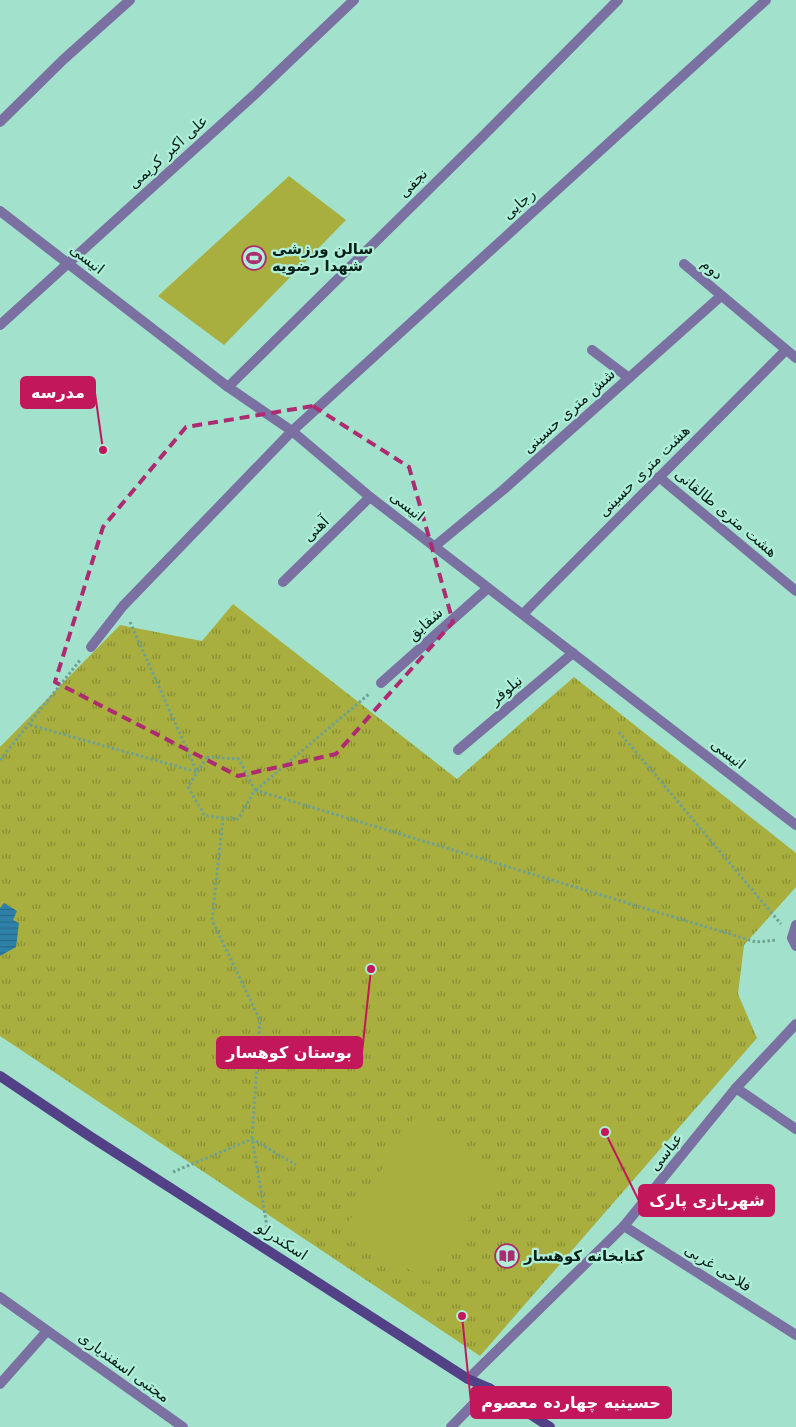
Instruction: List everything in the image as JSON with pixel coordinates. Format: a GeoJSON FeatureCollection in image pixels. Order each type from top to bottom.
{"type":"FeatureCollection","features":[{"type":"Feature","properties":{"kind":"main road","name":"اسکندرلو"},"geometry":{"type":"LineString","coordinates":[[0,1076],[156,1179],[468,1379],[489,1388],[550,1427]]}},
{"type":"Feature","properties":{"kind":"street"},"geometry":{"type":"LineString","coordinates":[[0,122],[64,59],[130,0]]}},
{"type":"Feature","properties":{"kind":"street","name":"علی اکبر کریمی"},"geometry":{"type":"LineString","coordinates":[[0,325],[254,95],[354,0]]}},
{"type":"Feature","properties":{"kind":"street","name":"نجفی"},"geometry":{"type":"LineString","coordinates":[[228,387],[618,0]]}},
{"type":"Feature","properties":{"kind":"street","name":"رجایی"},"geometry":{"type":"LineString","coordinates":[[91,647],[123,606],[292,431],[766,0]]}},
{"type":"Feature","properties":{"kind":"street","name":"انیسی"},"geometry":{"type":"LineString","coordinates":[[0,211],[228,387],[292,431],[370,497],[796,825]]}},
{"type":"Feature","properties":{"kind":"street","name":"دوم"},"geometry":{"type":"LineString","coordinates":[[684,264],[796,358]]}},
{"type":"Feature","properties":{"kind":"street","name":"شش متری حسینی"},"geometry":{"type":"LineString","coordinates":[[435,546],[502,490],[721,296]]}},
{"type":"Feature","properties":{"kind":"street"},"geometry":{"type":"LineString","coordinates":[[592,350],[629,378]]}},
{"type":"Feature","properties":{"kind":"street","name":"هشت متری حسینی"},"geometry":{"type":"LineString","coordinates":[[523,614],[786,350]]}},
{"type":"Feature","properties":{"kind":"street","name":"هشت متری طالقانی"},"geometry":{"type":"LineString","coordinates":[[660,477],[796,591]]}},
{"type":"Feature","properties":{"kind":"street","name":"آهنی"},"geometry":{"type":"LineString","coordinates":[[283,582],[370,497]]}},
{"type":"Feature","properties":{"kind":"street","name":"شقایق"},"geometry":{"type":"LineString","coordinates":[[381,683],[488,588]]}},
{"type":"Feature","properties":{"kind":"street","name":"نیلوفر"},"geometry":{"type":"LineString","coordinates":[[458,750],[573,653]]}},
{"type":"Feature","properties":{"kind":"street"},"geometry":{"type":"LineString","coordinates":[[794,942],[796,925]]}},
{"type":"Feature","properties":{"kind":"street","name":"عباسی"},"geometry":{"type":"LineString","coordinates":[[468,1379],[624,1226],[736,1088],[796,1024]]}},
{"type":"Feature","properties":{"kind":"street"},"geometry":{"type":"LineString","coordinates":[[736,1088],[796,1129]]}},
{"type":"Feature","properties":{"kind":"street","name":"فلاحی غربی"},"geometry":{"type":"LineString","coordinates":[[624,1226],[796,1335]]}},
{"type":"Feature","properties":{"kind":"street","name":"مجتبی اسفندیاری"},"geometry":{"type":"LineString","coordinates":[[0,1297],[183,1427]]}},
{"type":"Feature","properties":{"kind":"street"},"geometry":{"type":"LineString","coordinates":[[0,1384],[48,1330]]}},
{"type":"Feature","properties":{"kind":"street"},"geometry":{"type":"LineString","coordinates":[[451,1427],[489,1388]]}},
{"type":"Feature","properties":{"kind":"path"},"geometry":{"type":"LineString","coordinates":[[123,606],[197,772]]}},
{"type":"Feature","properties":{"kind":"path"},"geometry":{"type":"LineString","coordinates":[[0,760],[91,647]]}},
{"type":"Feature","properties":{"kind":"path"},"geometry":{"type":"LineString","coordinates":[[381,683],[255,790],[238,820],[205,816],[188,787],[207,757],[239,759],[255,790],[756,942],[794,942]]}},
{"type":"Feature","properties":{"kind":"path"},"geometry":{"type":"LineString","coordinates":[[30,725],[197,772]]}},
{"type":"Feature","properties":{"kind":"path"},"geometry":{"type":"LineString","coordinates":[[619,732],[794,942]]}},
{"type":"Feature","properties":{"kind":"path"},"geometry":{"type":"LineString","coordinates":[[223,818],[212,920],[260,1020],[252,1139],[272,1253]]}},
{"type":"Feature","properties":{"kind":"path"},"geometry":{"type":"LineString","coordinates":[[252,1139],[296,1166]]}},
{"type":"Feature","properties":{"kind":"path"},"geometry":{"type":"LineString","coordinates":[[156,1179],[252,1139]]}},
{"type":"Feature","properties":{"kind":"highlighted area"},"geometry":{"type":"Polygon","coordinates":[[[313,406],[409,467],[453,622],[336,754],[238,776],[55,682],[103,527],[186,427],[313,406]]]}},
{"type":"Feature","properties":{"kind":"green space","name":"سالن ورزشی شهدا رضویه"},"geometry":{"type":"Polygon","coordinates":[[[289,176],[346,220],[224,345],[158,296],[289,176]]]}},
{"type":"Feature","properties":{"kind":"green space"},"geometry":{"type":"Polygon","coordinates":[[[233,604],[457,779],[574,677],[796,853],[796,887],[744,945],[738,994],[757,1038],[480,1356],[0,1036],[0,747],[120,625],[202,641],[233,604]]]}},
{"type":"Feature","properties":{"kind":"green space"},"geometry":{"type":"Polygon","coordinates":[[[415,1117],[500,1171],[429,1282],[344,1229],[415,1117]]]}},
{"type":"Feature","properties":{"kind":"water"},"geometry":{"type":"Polygon","coordinates":[[[4,903],[17,911],[13,920],[19,923],[16,947],[0,956],[0,908],[4,903]]]}},
{"type":"Feature","properties":{"kind":"place","name":"سالن ورزشی شهدا رضویه"},"geometry":{"type":"Point","coordinates":[254,258]}},
{"type":"Feature","properties":{"kind":"place","name":"مدرسه"},"geometry":{"type":"Point","coordinates":[103,450]}},
{"type":"Feature","properties":{"kind":"place","name":"بوستان کوهسار"},"geometry":{"type":"Point","coordinates":[371,969]}},
{"type":"Feature","properties":{"kind":"place","name":"شهربازی پارک"},"geometry":{"type":"Point","coordinates":[605,1132]}},
{"type":"Feature","properties":{"kind":"place","name":"کتابخانه کوهسار"},"geometry":{"type":"Point","coordinates":[507,1256]}},
{"type":"Feature","properties":{"kind":"place","name":"حسینیه چهارده معصوم"},"geometry":{"type":"Point","coordinates":[462,1316]}}]}
